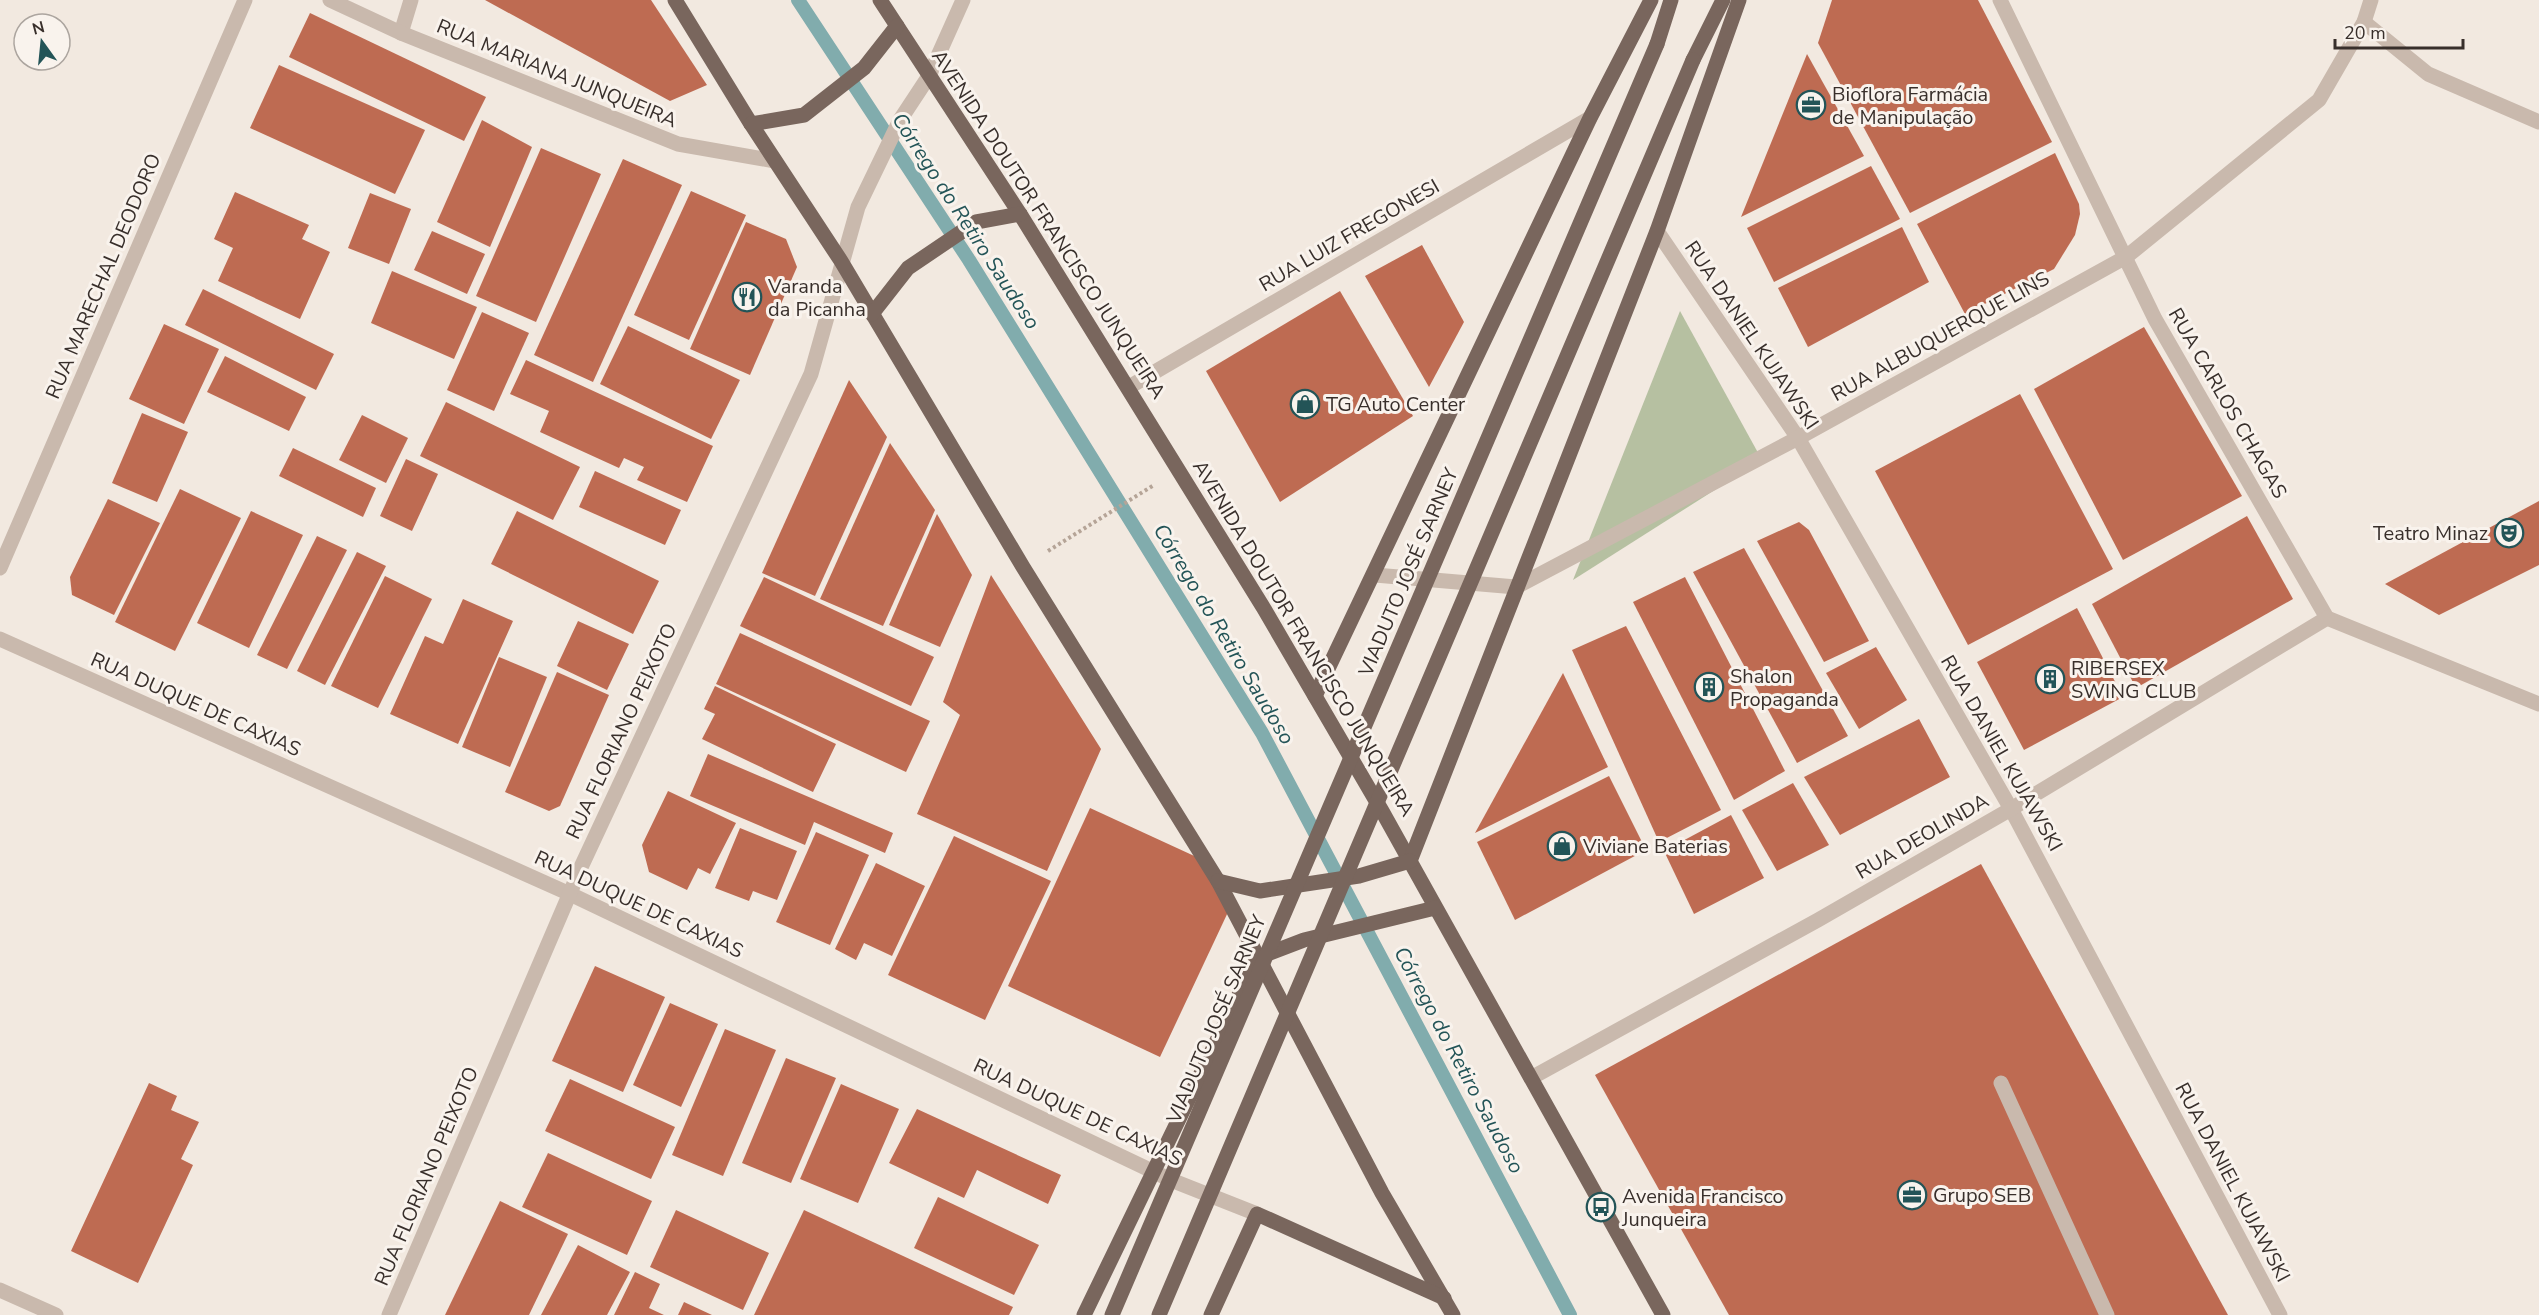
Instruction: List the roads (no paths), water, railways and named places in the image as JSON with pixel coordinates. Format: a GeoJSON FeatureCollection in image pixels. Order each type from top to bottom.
{"type":"FeatureCollection","features":[{"type":"Feature","properties":{"kind":"main road"},"geometry":{"type":"LineString","coordinates":[[675,0],[751,124],[842,261],[1023,567],[1218,881],[1382,1193],[1453,1315]]}},
{"type":"Feature","properties":{"kind":"main road","name":"AVENIDA DOUTOR FRANCISCO JUNQUEIRA"},"geometry":{"type":"LineString","coordinates":[[880,0],[1020,214],[1129,387],[1315,696],[1410,861],[1663,1315]]}},
{"type":"Feature","properties":{"kind":"main road"},"geometry":{"type":"LineString","coordinates":[[1315,696],[1375,575],[1590,118],[1651,0]]}},
{"type":"Feature","properties":{"kind":"main road","name":"VIADUTO JOSÉ SARNEY"},"geometry":{"type":"LineString","coordinates":[[1112,1315],[1657,44],[1671,0]]}},
{"type":"Feature","properties":{"kind":"main road"},"geometry":{"type":"LineString","coordinates":[[1159,1315],[1693,60],[1722,0]]}},
{"type":"Feature","properties":{"kind":"main road"},"geometry":{"type":"LineString","coordinates":[[1218,881],[1260,891],[1359,876],[1410,861],[1657,231],[1739,0]]}},
{"type":"Feature","properties":{"kind":"main road"},"geometry":{"type":"LineString","coordinates":[[751,124],[804,115],[864,68],[897,26]]}},
{"type":"Feature","properties":{"kind":"main road"},"geometry":{"type":"LineString","coordinates":[[872,314],[908,268],[976,222],[1020,214]]}},
{"type":"Feature","properties":{"kind":"main road"},"geometry":{"type":"LineString","coordinates":[[1084,1315],[1152,1170],[1257,958],[1304,940],[1435,908]]}},
{"type":"Feature","properties":{"kind":"main road"},"geometry":{"type":"LineString","coordinates":[[1211,1315],[1257,1214],[1443,1298]]}},
{"type":"Feature","properties":{"kind":"street","name":"RUA MARECHAL DEODORO"},"geometry":{"type":"LineString","coordinates":[[0,568],[245,0]]}},
{"type":"Feature","properties":{"kind":"street","name":"RUA MARIANA JUNQUEIRA"},"geometry":{"type":"LineString","coordinates":[[330,0],[401,33],[678,144],[775,161]]}},
{"type":"Feature","properties":{"kind":"street"},"geometry":{"type":"LineString","coordinates":[[401,33],[411,0]]}},
{"type":"Feature","properties":{"kind":"street","name":"RUA FLORIANO PEIXOTO"},"geometry":{"type":"LineString","coordinates":[[389,1315],[570,894],[811,374],[858,207],[900,120],[929,76],[963,0]]}},
{"type":"Feature","properties":{"kind":"street","name":"RUA CARLOS CHAGAS"},"geometry":{"type":"LineString","coordinates":[[2000,0],[2155,319],[2326,618]]}},
{"type":"Feature","properties":{"kind":"street","name":"RUA ALBUQUERQUE LINS"},"geometry":{"type":"LineString","coordinates":[[1516,587],[1798,438],[2126,257],[2319,100],[2364,22],[2372,0]]}},
{"type":"Feature","properties":{"kind":"street"},"geometry":{"type":"LineString","coordinates":[[2364,22],[2428,74],[2539,122]]}},
{"type":"Feature","properties":{"kind":"street","name":"RUA LUIZ FREGONESI"},"geometry":{"type":"LineString","coordinates":[[1129,387],[1590,118]]}},
{"type":"Feature","properties":{"kind":"street","name":"RUA DANIEL KUJAWSKI"},"geometry":{"type":"LineString","coordinates":[[1657,231],[1798,438],[2011,809],[2280,1315]]}},
{"type":"Feature","properties":{"kind":"street"},"geometry":{"type":"LineString","coordinates":[[1375,575],[1516,587]]}},
{"type":"Feature","properties":{"kind":"street"},"geometry":{"type":"LineString","coordinates":[[2326,618],[2539,704]]}},
{"type":"Feature","properties":{"kind":"street","name":"RUA DEOLINDA"},"geometry":{"type":"LineString","coordinates":[[1531,1078],[1818,920],[2011,809],[2326,618]]}},
{"type":"Feature","properties":{"kind":"street","name":"RUA DUQUE DE CAXIAS"},"geometry":{"type":"LineString","coordinates":[[0,639],[570,894],[1152,1170],[1257,1214]]}},
{"type":"Feature","properties":{"kind":"street"},"geometry":{"type":"LineString","coordinates":[[2001,1083],[2107,1315]]}},
{"type":"Feature","properties":{"kind":"street"},"geometry":{"type":"LineString","coordinates":[[0,1290],[56,1315]]}},
{"type":"Feature","properties":{"kind":"waterway","name":"Córrego do Retiro Saudoso"},"geometry":{"type":"LineString","coordinates":[[798,0],[969,260],[1262,733],[1570,1315]]}},
{"type":"Feature","properties":{"kind":"place","name":"Bioflora Farmácia de Manipulação"},"geometry":{"type":"Point","coordinates":[1811,105]}},
{"type":"Feature","properties":{"kind":"place","name":"Varanda da Picanha"},"geometry":{"type":"Point","coordinates":[747,297]}},
{"type":"Feature","properties":{"kind":"place","name":"TG Auto Center"},"geometry":{"type":"Point","coordinates":[1305,404]}},
{"type":"Feature","properties":{"kind":"place","name":"Teatro Minaz"},"geometry":{"type":"Point","coordinates":[2509,533]}},
{"type":"Feature","properties":{"kind":"place","name":"RIBERSEX SWING CLUB"},"geometry":{"type":"Point","coordinates":[2050,679]}},
{"type":"Feature","properties":{"kind":"place","name":"Shalon Propaganda"},"geometry":{"type":"Point","coordinates":[1709,687]}},
{"type":"Feature","properties":{"kind":"place","name":"Viviane Baterias"},"geometry":{"type":"Point","coordinates":[1562,846]}},
{"type":"Feature","properties":{"kind":"place","name":"Grupo SEB"},"geometry":{"type":"Point","coordinates":[1912,1195]}},
{"type":"Feature","properties":{"kind":"place","name":"Avenida Francisco Junqueira"},"geometry":{"type":"Point","coordinates":[1601,1207]}}]}
